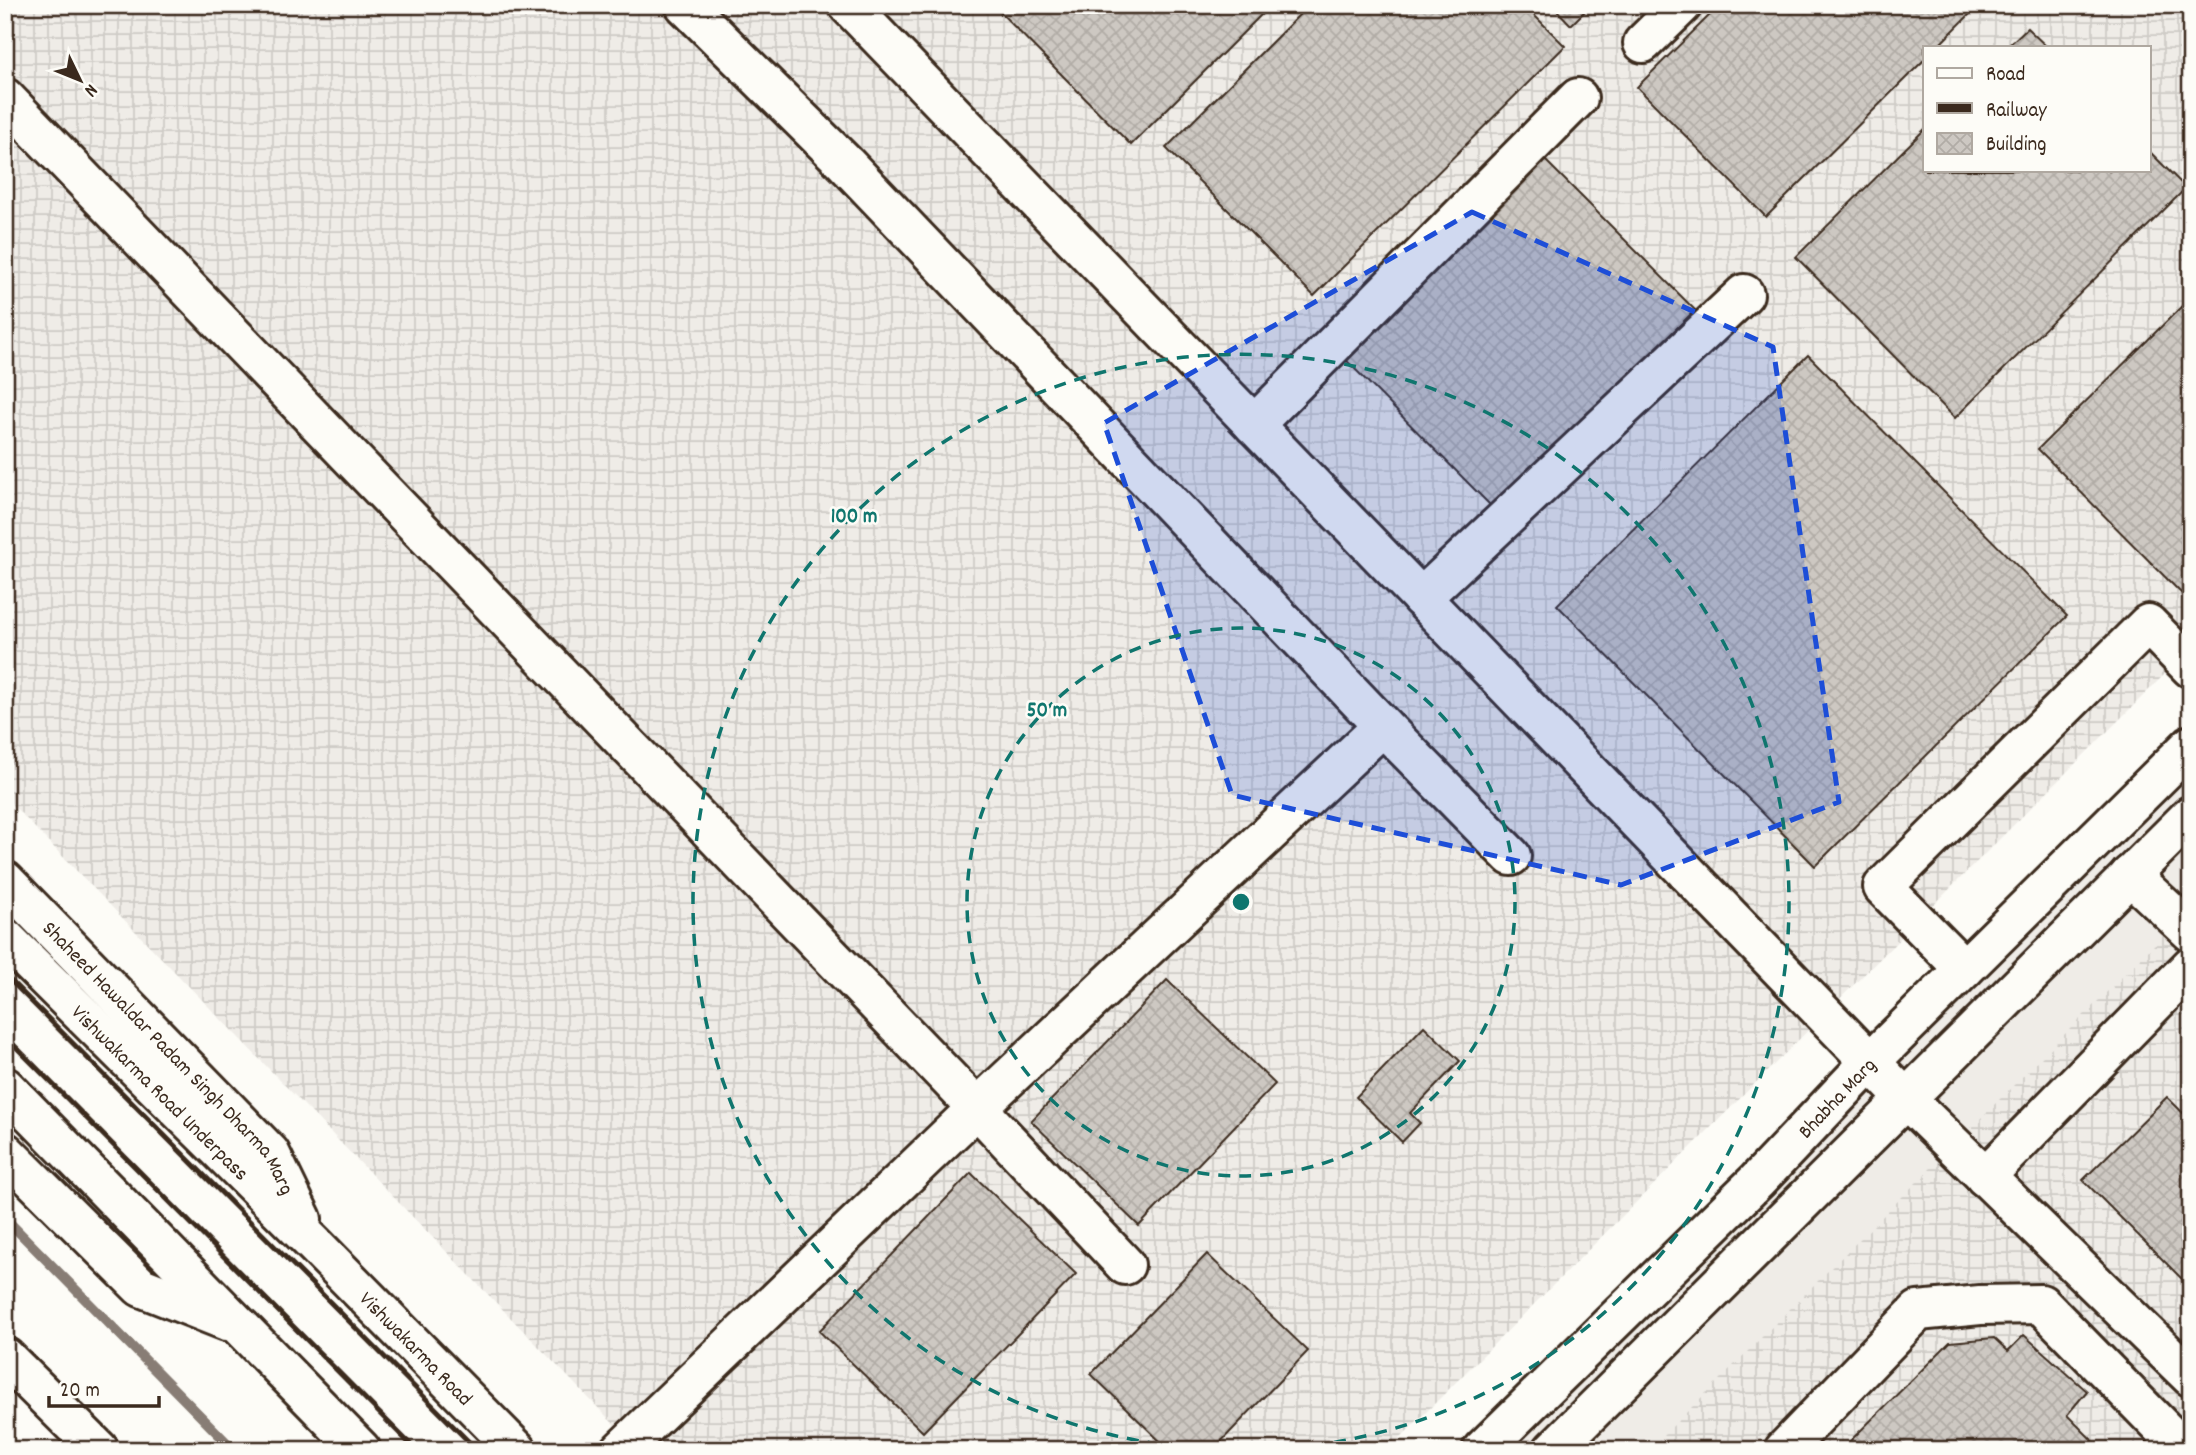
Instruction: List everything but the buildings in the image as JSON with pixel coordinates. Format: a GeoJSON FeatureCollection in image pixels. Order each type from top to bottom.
{"type":"FeatureCollection","features":[{"type":"Feature","properties":{"kind":"street"},"geometry":{"type":"LineString","coordinates":[[685,5],[846,164],[1383,726],[1511,856]]}},
{"type":"Feature","properties":{"kind":"street"},"geometry":{"type":"LineString","coordinates":[[848,5],[1906,1099],[2191,1377]]}},
{"type":"Feature","properties":{"kind":"street"},"geometry":{"type":"LineString","coordinates":[[1643,43],[1682,5]]}},
{"type":"Feature","properties":{"kind":"street"},"geometry":{"type":"LineString","coordinates":[[5,98],[1125,1265]]}},
{"type":"Feature","properties":{"kind":"street"},"geometry":{"type":"LineString","coordinates":[[1254,425],[1578,98]]}},
{"type":"Feature","properties":{"kind":"street"},"geometry":{"type":"LineString","coordinates":[[1421,598],[1744,294]]}},
{"type":"Feature","properties":{"kind":"street"},"geometry":{"type":"LineString","coordinates":[[1964,969],[1883,887],[2148,624],[2191,668]]}},
{"type":"Feature","properties":{"kind":"street"},"geometry":{"type":"LineString","coordinates":[[621,1450],[977,1108],[1383,726]]}},
{"type":"Feature","properties":{"kind":"street","name":"Bhabha Marg"},"geometry":{"type":"LineString","coordinates":[[1482,1450],[1757,1181],[1870,1062],[2191,745]]}},
{"type":"Feature","properties":{"kind":"street"},"geometry":{"type":"LineString","coordinates":[[1553,1450],[2191,815]]}},
{"type":"Feature","properties":{"kind":"street"},"geometry":{"type":"LineString","coordinates":[[2130,875],[2191,932]]}},
{"type":"Feature","properties":{"kind":"street","name":"Shaheed Hawaldar Padam Singh Dharma Marg"},"geometry":{"type":"LineString","coordinates":[[5,881],[270,1153],[316,1246]]}},
{"type":"Feature","properties":{"kind":"street","name":"Vishwakarma Road Underpass"},"geometry":{"type":"LineString","coordinates":[[5,938],[316,1246]]}},
{"type":"Feature","properties":{"kind":"street"},"geometry":{"type":"LineString","coordinates":[[1985,1177],[2191,966]]}},
{"type":"Feature","properties":{"kind":"street"},"geometry":{"type":"LineString","coordinates":[[5,1087],[361,1450]]}},
{"type":"Feature","properties":{"kind":"street"},"geometry":{"type":"LineString","coordinates":[[5,1152],[141,1287],[239,1326]]}},
{"type":"Feature","properties":{"kind":"street","name":"Vishwakarma Road"},"geometry":{"type":"LineString","coordinates":[[316,1246],[517,1450]]}},
{"type":"Feature","properties":{"kind":"street"},"geometry":{"type":"LineString","coordinates":[[1784,1450],[1918,1311],[1980,1305],[2041,1304],[2184,1450]]}},
{"type":"Feature","properties":{"kind":"street"},"geometry":{"type":"LineString","coordinates":[[5,1357],[99,1450]]}},
{"type":"Feature","properties":{"kind":"street"},"geometry":{"type":"LineString","coordinates":[[5,1401],[46,1398]]}},
{"type":"Feature","properties":{"kind":"highlighted area"},"geometry":{"type":"Polygon","coordinates":[[[1472,212],[1773,347],[1839,802],[1621,885],[1232,795],[1104,423],[1472,212]]]}},
{"type":"Feature","properties":{"kind":"shaded area"},"geometry":{"type":"Polygon","coordinates":[[[5,5],[2191,5],[2191,648],[1388,1450],[639,1450],[5,797],[5,5]]]}},
{"type":"Feature","properties":{"kind":"shaded area"},"geometry":{"type":"Polygon","coordinates":[[[2191,741],[2191,1450],[1472,1450],[2191,741]]]}},
{"type":"Feature","properties":{"kind":"shaded area"},"geometry":{"type":"Polygon","coordinates":[[[2191,908],[2191,1450],[1649,1450],[2191,908]]]}},
{"type":"Feature","properties":{"kind":"waterway"},"geometry":{"type":"LineString","coordinates":[[5,1218],[234,1450]]}},
{"type":"Feature","properties":{"kind":"railway"},"geometry":{"type":"LineString","coordinates":[[5,975],[477,1450]]}},
{"type":"Feature","properties":{"kind":"railway"},"geometry":{"type":"LineString","coordinates":[[5,1036],[416,1450]]}}]}
